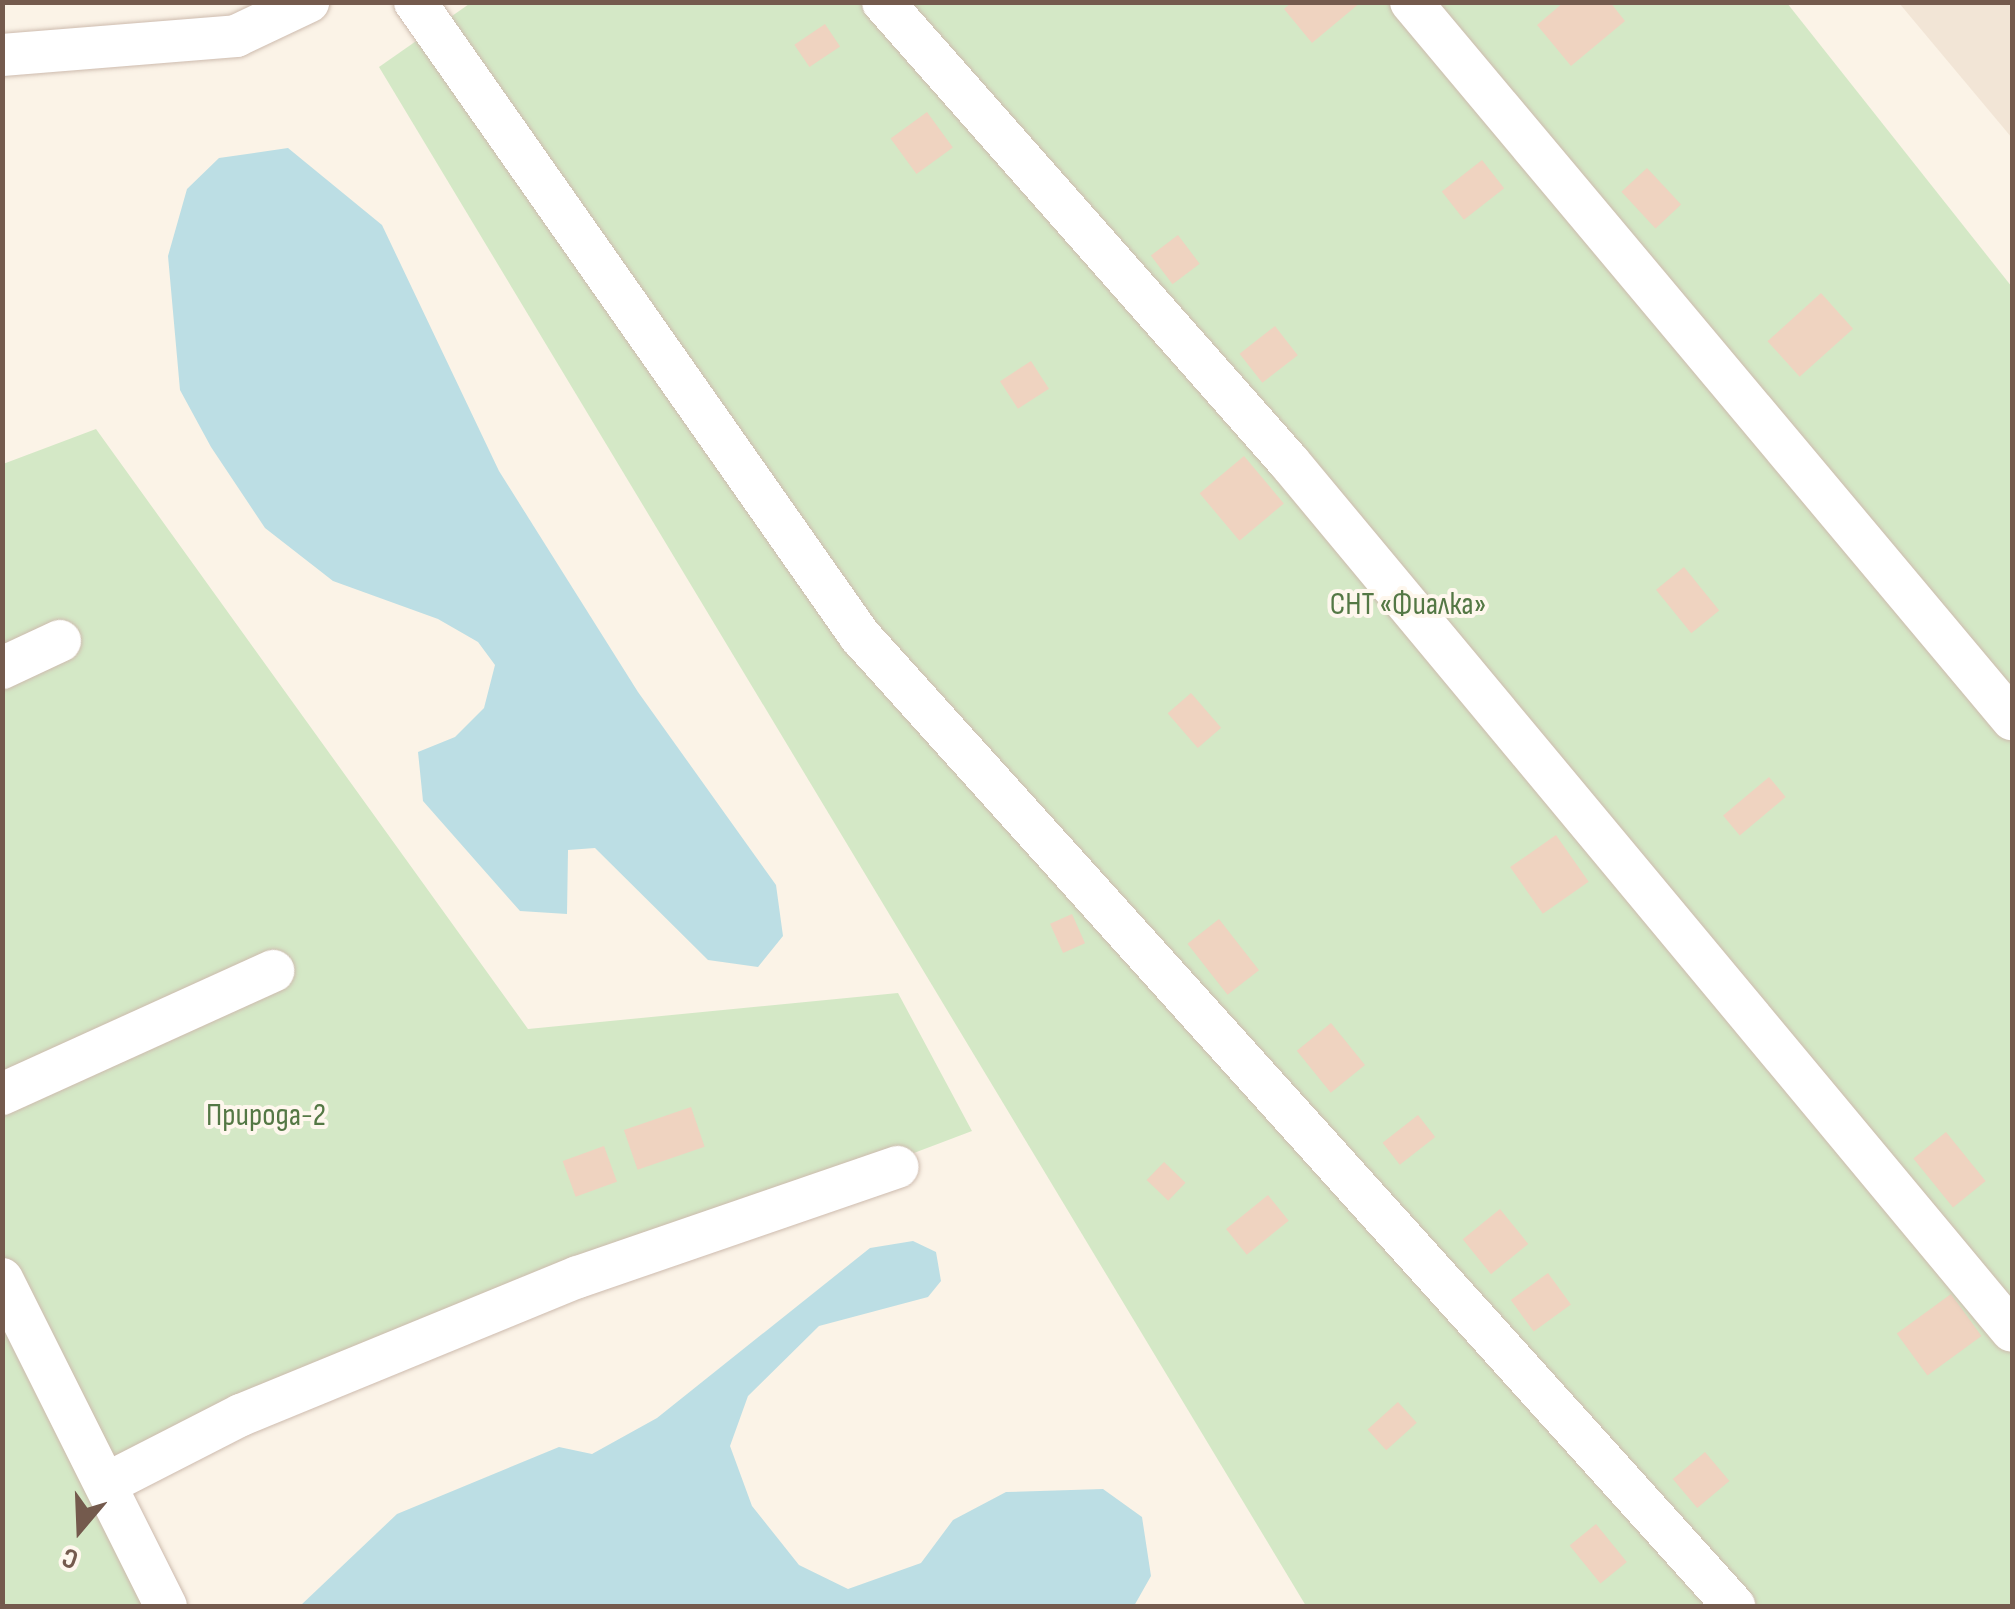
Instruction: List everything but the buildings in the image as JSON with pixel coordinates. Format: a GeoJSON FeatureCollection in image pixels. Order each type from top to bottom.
{"type":"FeatureCollection","features":[{"type":"Feature","properties":{"kind":"street"},"geometry":{"type":"LineString","coordinates":[[2,55],[236,36],[308,2]]}},
{"type":"Feature","properties":{"kind":"street"},"geometry":{"type":"LineString","coordinates":[[415,2],[860,636],[1734,1606]]}},
{"type":"Feature","properties":{"kind":"street"},"geometry":{"type":"LineString","coordinates":[[883,2],[1290,462],[2012,1331]]}},
{"type":"Feature","properties":{"kind":"street"},"geometry":{"type":"LineString","coordinates":[[1411,2],[2012,719]]}},
{"type":"Feature","properties":{"kind":"street"},"geometry":{"type":"LineString","coordinates":[[2,668],[60,641]]}},
{"type":"Feature","properties":{"kind":"street"},"geometry":{"type":"LineString","coordinates":[[2,1094],[274,971]]}},
{"type":"Feature","properties":{"kind":"street"},"geometry":{"type":"LineString","coordinates":[[106,1484],[241,1415],[578,1277],[898,1167]]}},
{"type":"Feature","properties":{"kind":"street"},"geometry":{"type":"LineString","coordinates":[[2,1279],[166,1606]]}},
{"type":"Feature","properties":{"kind":"shaded area"},"geometry":{"type":"Polygon","coordinates":[[[1899,3],[2012,3],[2012,138],[1899,3]]]}},
{"type":"Feature","properties":{"kind":"green space","name":"СНТ «Фиалка»"},"geometry":{"type":"Polygon","coordinates":[[[472,2],[1787,3],[2012,287],[2012,1606],[1306,1606],[379,67],[472,2]]]}},
{"type":"Feature","properties":{"kind":"green space","name":"Природа-2"},"geometry":{"type":"Polygon","coordinates":[[[96,429],[528,1029],[898,993],[972,1131],[77,1470],[144,1606],[3,1606],[3,464],[96,429]]]}},
{"type":"Feature","properties":{"kind":"water"},"geometry":{"type":"Polygon","coordinates":[[[288,148],[382,225],[499,471],[638,692],[776,885],[783,936],[758,967],[708,960],[595,848],[568,850],[567,914],[520,911],[423,801],[418,752],[455,737],[484,708],[495,665],[478,642],[438,619],[333,581],[265,528],[211,447],[180,390],[168,256],[187,189],[219,158],[288,148]]]}},
{"type":"Feature","properties":{"kind":"water"},"geometry":{"type":"Polygon","coordinates":[[[913,1241],[936,1252],[941,1281],[928,1297],[819,1326],[748,1396],[730,1446],[752,1506],[799,1565],[848,1589],[921,1563],[953,1520],[1006,1492],[1103,1489],[1142,1517],[1151,1576],[1134,1606],[300,1606],[397,1514],[559,1447],[592,1454],[657,1418],[870,1248],[913,1241]]]}}]}
